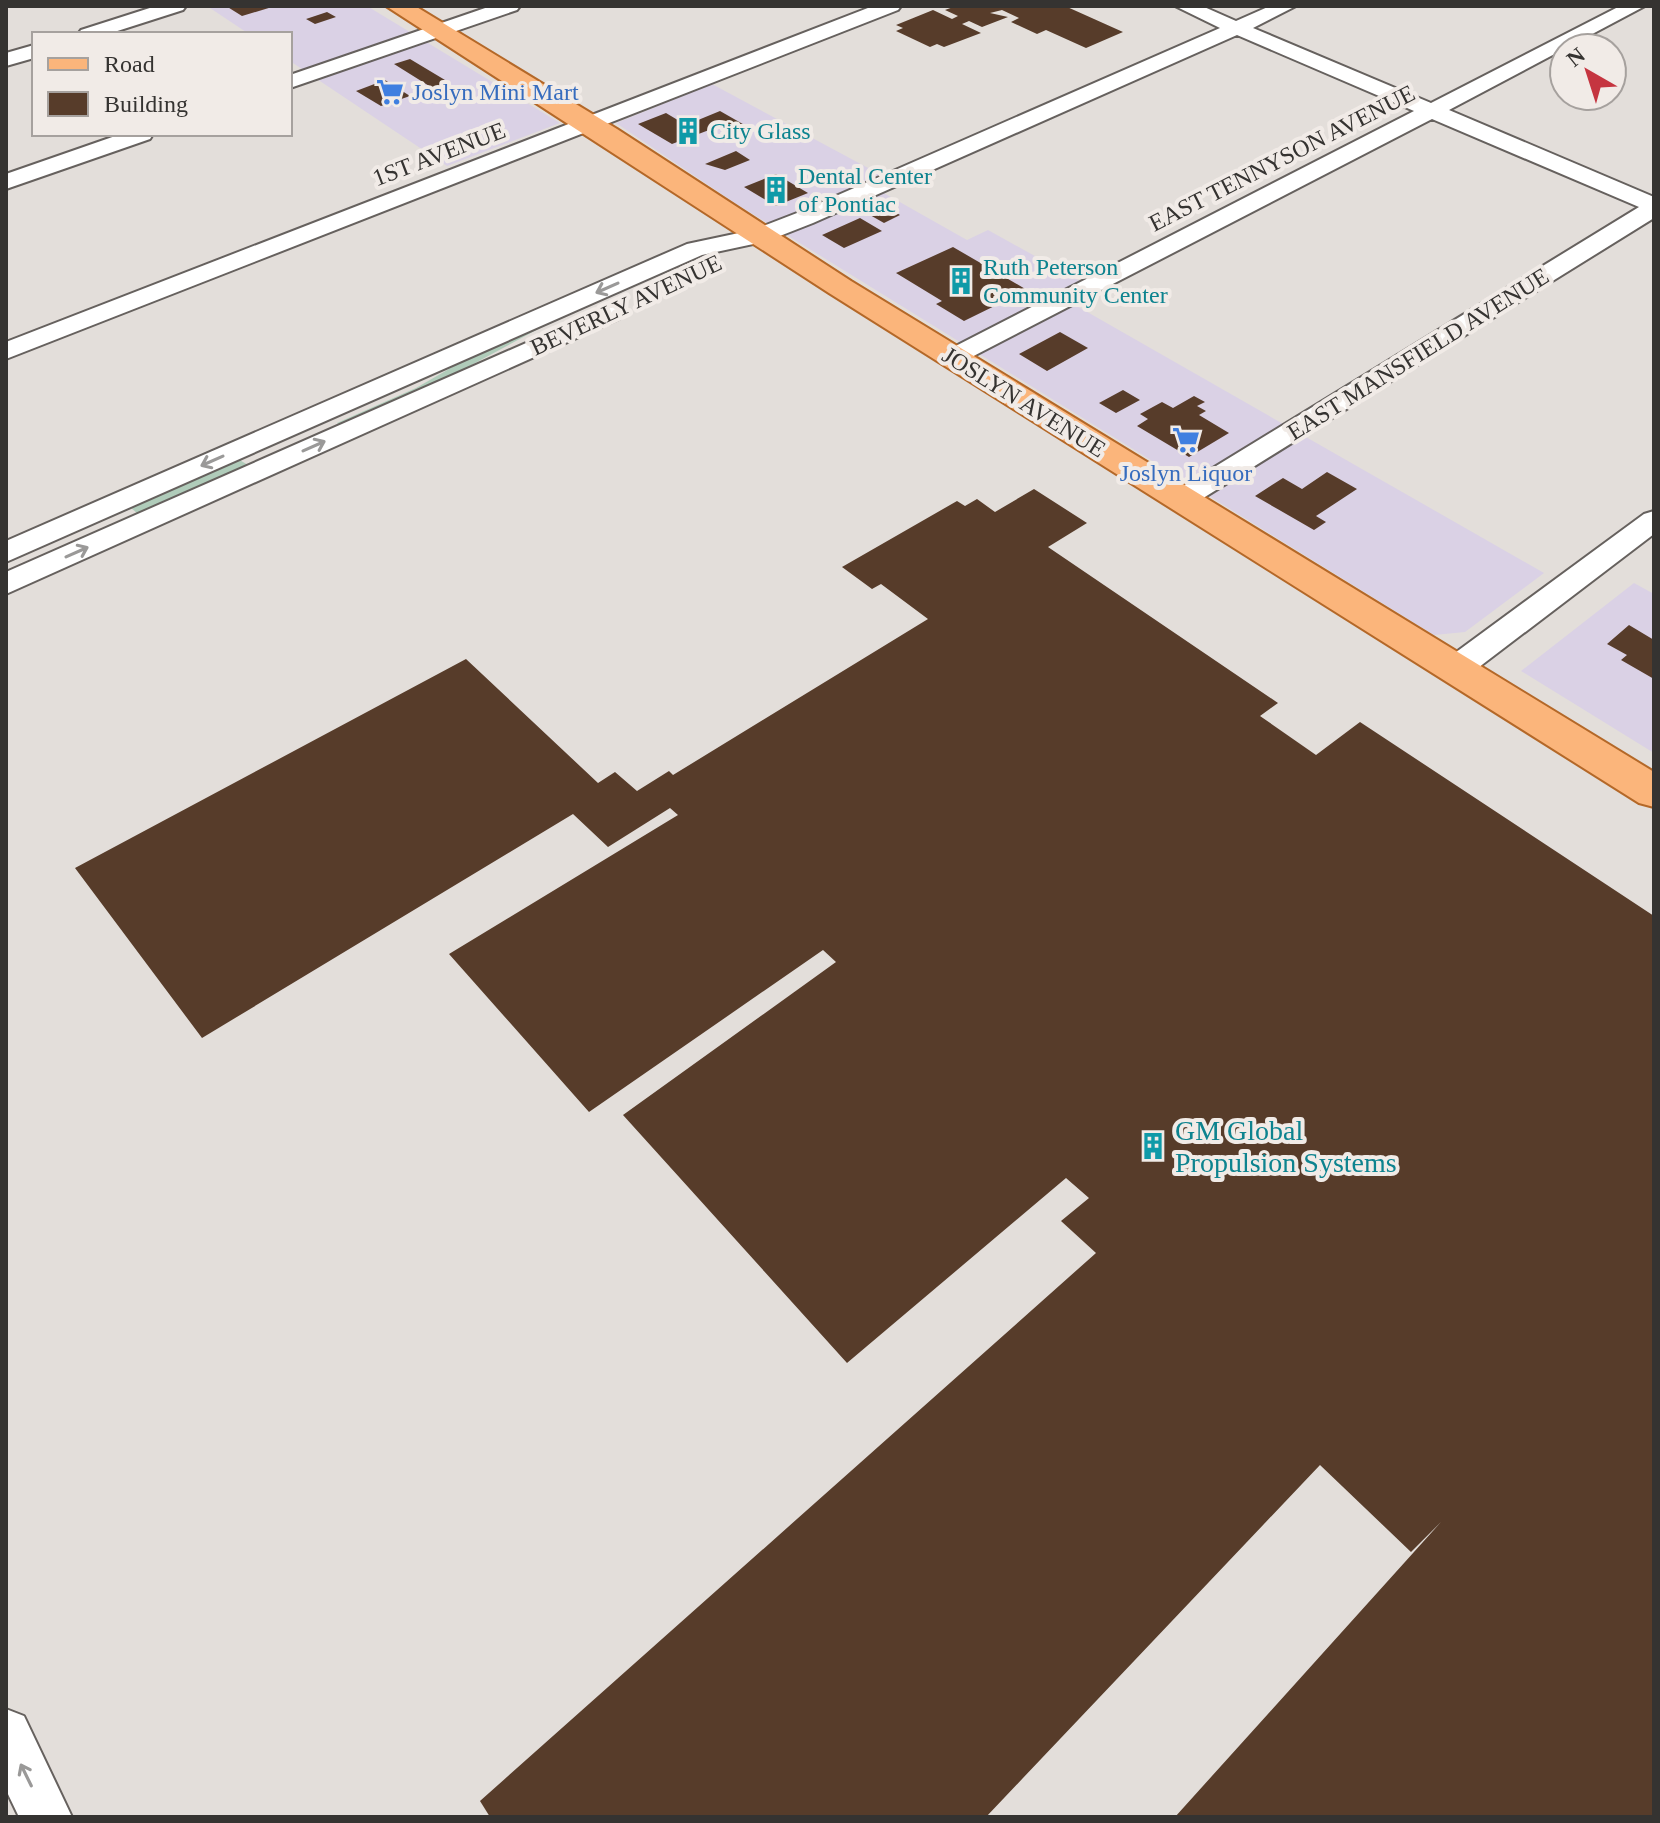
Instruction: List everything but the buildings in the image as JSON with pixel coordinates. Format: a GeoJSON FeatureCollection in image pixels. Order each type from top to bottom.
{"type":"FeatureCollection","features":[{"type":"Feature","properties":{"kind":"main road","name":"JOSLYN AVENUE"},"geometry":{"type":"LineString","coordinates":[[398,6],[589,123],[759,236],[1654,792]]}},
{"type":"Feature","properties":{"kind":"street"},"geometry":{"type":"LineString","coordinates":[[94,32],[176,6]]}},
{"type":"Feature","properties":{"kind":"street"},"geometry":{"type":"LineString","coordinates":[[292,81],[510,6]]}},
{"type":"Feature","properties":{"kind":"street","name":"1ST AVENUE"},"geometry":{"type":"LineString","coordinates":[[6,351],[891,6]]}},
{"type":"Feature","properties":{"kind":"street"},"geometry":{"type":"LineString","coordinates":[[1185,6],[1654,206]]}},
{"type":"Feature","properties":{"kind":"street"},"geometry":{"type":"LineString","coordinates":[[759,236],[1286,6]]}},
{"type":"Feature","properties":{"kind":"street","name":"EAST TENNYSON AVENUE"},"geometry":{"type":"LineString","coordinates":[[953,357],[1635,6]]}},
{"type":"Feature","properties":{"kind":"street"},"geometry":{"type":"LineString","coordinates":[[6,60],[32,52]]}},
{"type":"Feature","properties":{"kind":"street"},"geometry":{"type":"LineString","coordinates":[[6,182],[136,136]]}},
{"type":"Feature","properties":{"kind":"street","name":"EAST MANSFIELD AVENUE"},"geometry":{"type":"LineString","coordinates":[[1182,499],[1654,206]]}},
{"type":"Feature","properties":{"kind":"street","name":"BEVERLY AVENUE"},"geometry":{"type":"LineString","coordinates":[[6,552],[695,249],[759,236]]}},
{"type":"Feature","properties":{"kind":"street","name":"BEVERLY AVENUE"},"geometry":{"type":"LineString","coordinates":[[6,584],[723,263],[759,236]]}},
{"type":"Feature","properties":{"kind":"street"},"geometry":{"type":"LineString","coordinates":[[1455,669],[1654,520]]}},
{"type":"Feature","properties":{"kind":"street"},"geometry":{"type":"LineString","coordinates":[[6,1734],[46,1817]]}},
{"type":"Feature","properties":{"kind":"shaded area"},"geometry":{"type":"Polygon","coordinates":[[[207,6],[367,6],[560,123],[447,166],[292,62],[292,32],[246,32],[207,6]]]}},
{"type":"Feature","properties":{"kind":"shaded area"},"geometry":{"type":"Polygon","coordinates":[[[712,84],[898,184],[882,192],[967,240],[988,230],[1098,291],[1075,305],[1544,573],[1465,632],[1434,635],[735,203],[616,123],[712,84]]]}},
{"type":"Feature","properties":{"kind":"shaded area"},"geometry":{"type":"Polygon","coordinates":[[[1634,583],[1654,594],[1654,753],[1521,671],[1634,583]]]}},
{"type":"Feature","properties":{"kind":"green space"},"geometry":{"type":"Polygon","coordinates":[[[705,255],[540,328],[464,369],[339,425],[337,423],[416,388],[475,354],[705,255]]]}},
{"type":"Feature","properties":{"kind":"green space"},"geometry":{"type":"Polygon","coordinates":[[[238,459],[248,465],[138,514],[130,507],[238,459]]]}},
{"type":"Feature","properties":{"kind":"place","name":"Joslyn Mini Mart"},"geometry":{"type":"Point","coordinates":[390,92]}},
{"type":"Feature","properties":{"kind":"place","name":"City Glass"},"geometry":{"type":"Point","coordinates":[688,131]}},
{"type":"Feature","properties":{"kind":"place","name":"Dental Center of Pontiac"},"geometry":{"type":"Point","coordinates":[776,190]}},
{"type":"Feature","properties":{"kind":"place","name":"Ruth Peterson Community Center"},"geometry":{"type":"Point","coordinates":[961,281]}},
{"type":"Feature","properties":{"kind":"place","name":"Joslyn Liquor"},"geometry":{"type":"Point","coordinates":[1186,440]}},
{"type":"Feature","properties":{"kind":"place","name":"GM Global Propulsion Systems"},"geometry":{"type":"Point","coordinates":[1153,1146]}}]}
